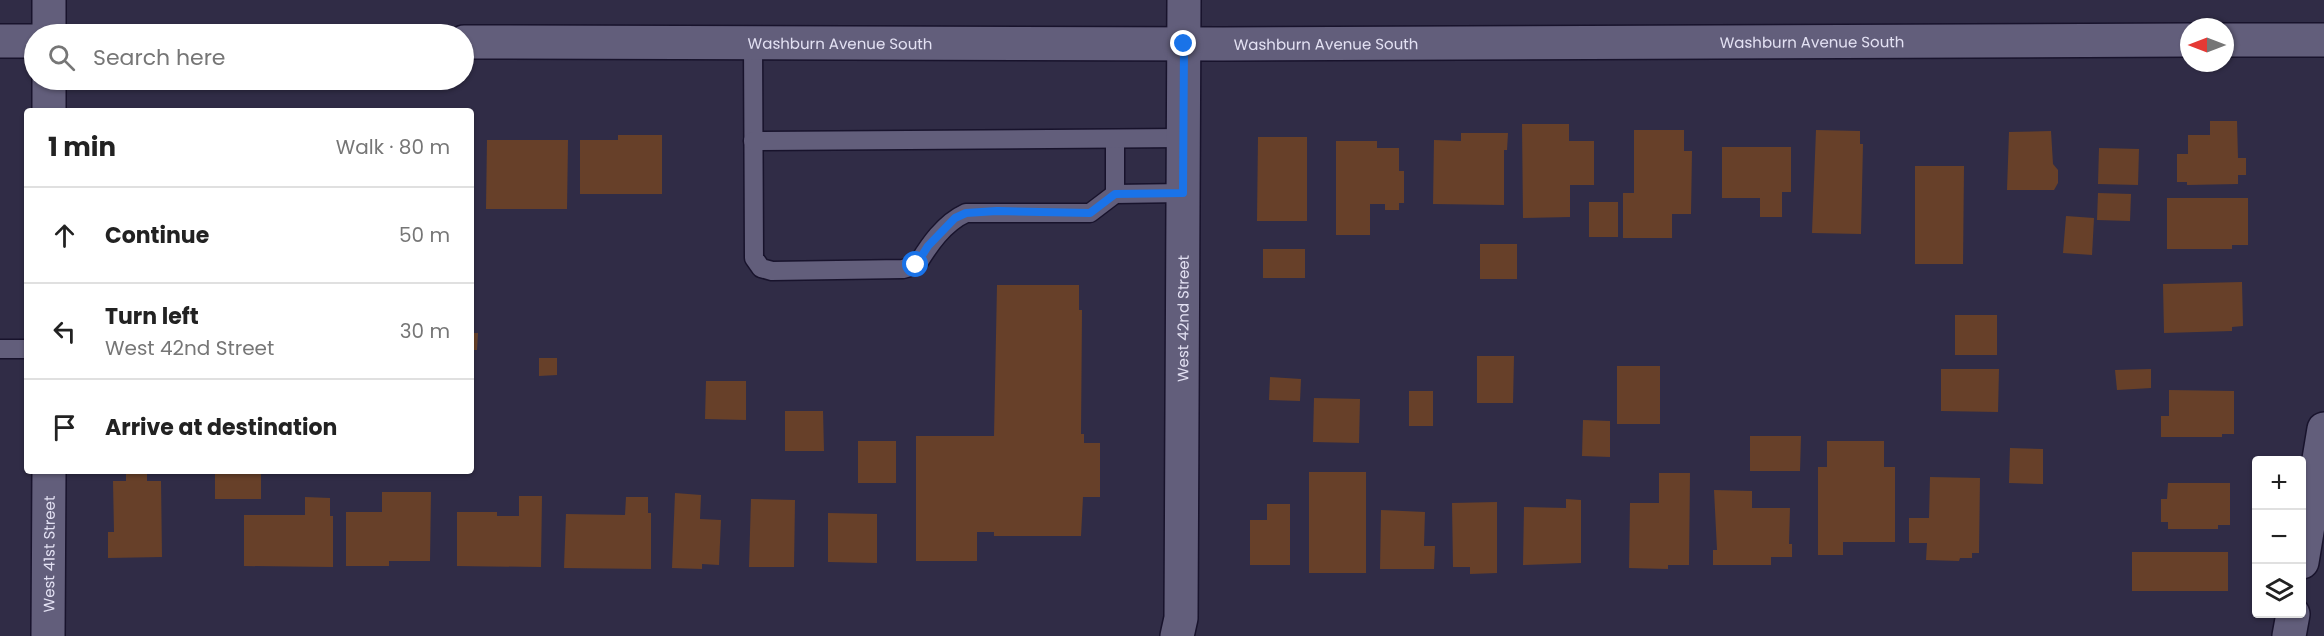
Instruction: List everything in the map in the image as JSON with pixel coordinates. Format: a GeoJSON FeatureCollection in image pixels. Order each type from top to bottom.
{"type":"FeatureCollection","features":[{"type":"Feature","properties":{"kind":"street"},"geometry":{"type":"LineString","coordinates":[[49,0],[49,24]]}},
{"type":"Feature","properties":{"kind":"street","name":"West 42nd Street"},"geometry":{"type":"LineString","coordinates":[[1177,636],[1181,606],[1184,0]]}},
{"type":"Feature","properties":{"kind":"street","name":"Washburn Avenue South"},"geometry":{"type":"LineString","coordinates":[[474,42],[1184,44],[2180,40]]}},
{"type":"Feature","properties":{"kind":"street"},"geometry":{"type":"LineString","coordinates":[[2234,40],[2324,40]]}},
{"type":"Feature","properties":{"kind":"street"},"geometry":{"type":"LineString","coordinates":[[0,41],[24,41]]}},
{"type":"Feature","properties":{"kind":"street"},"geometry":{"type":"LineString","coordinates":[[49,90],[49,108]]}},
{"type":"Feature","properties":{"kind":"street"},"geometry":{"type":"LineString","coordinates":[[2306,533],[2324,429]]}},
{"type":"Feature","properties":{"kind":"street","name":"West 41st Street"},"geometry":{"type":"LineString","coordinates":[[48,636],[49,474]]}},
{"type":"Feature","properties":{"kind":"street"},"geometry":{"type":"LineString","coordinates":[[2289,636],[2292,618]]}},
{"type":"Feature","properties":{"kind":"lane"},"geometry":{"type":"LineString","coordinates":[[753,42],[754,258],[761,268],[772,271],[903,269],[916,265],[935,239],[955,218],[966,213],[997,211],[1090,213],[1115,194],[1183,193]]}},
{"type":"Feature","properties":{"kind":"lane"},"geometry":{"type":"LineString","coordinates":[[753,141],[1183,138]]}},
{"type":"Feature","properties":{"kind":"lane"},"geometry":{"type":"LineString","coordinates":[[1115,139],[1115,194]]}},
{"type":"Feature","properties":{"kind":"lane"},"geometry":{"type":"LineString","coordinates":[[0,349],[24,349]]}},
{"type":"Feature","properties":{"kind":"building"},"geometry":{"type":"Polygon","coordinates":[[[2210,121],[2237,121],[2238,158],[2246,158],[2246,175],[2238,175],[2238,184],[2187,185],[2187,182],[2177,182],[2177,154],[2188,154],[2188,135],[2210,135],[2210,121]]]}},
{"type":"Feature","properties":{"kind":"building"},"geometry":{"type":"Polygon","coordinates":[[[1522,124],[1569,124],[1569,141],[1594,141],[1594,185],[1570,185],[1570,217],[1523,218],[1522,124]]]}},
{"type":"Feature","properties":{"kind":"building"},"geometry":{"type":"Polygon","coordinates":[[[1634,130],[1684,130],[1684,151],[1692,151],[1691,214],[1672,214],[1672,238],[1623,238],[1623,193],[1634,193],[1634,130]]]}},
{"type":"Feature","properties":{"kind":"building"},"geometry":{"type":"Polygon","coordinates":[[[1816,130],[1860,131],[1860,144],[1863,144],[1861,234],[1812,233],[1816,130]]]}},
{"type":"Feature","properties":{"kind":"building"},"geometry":{"type":"Polygon","coordinates":[[[2051,131],[2053,164],[2058,170],[2058,183],[2054,190],[2007,190],[2009,132],[2051,131]]]}},
{"type":"Feature","properties":{"kind":"building"},"geometry":{"type":"Polygon","coordinates":[[[1461,133],[1508,133],[1507,150],[1504,150],[1504,205],[1433,204],[1434,140],[1461,141],[1461,133]]]}},
{"type":"Feature","properties":{"kind":"building"},"geometry":{"type":"Polygon","coordinates":[[[618,135],[662,135],[662,194],[580,194],[580,140],[618,140],[618,135]]]}},
{"type":"Feature","properties":{"kind":"building"},"geometry":{"type":"Polygon","coordinates":[[[1258,137],[1307,137],[1307,221],[1257,221],[1258,137]]]}},
{"type":"Feature","properties":{"kind":"building"},"geometry":{"type":"Polygon","coordinates":[[[487,140],[568,140],[567,209],[486,209],[487,140]]]}},
{"type":"Feature","properties":{"kind":"building"},"geometry":{"type":"Polygon","coordinates":[[[1336,141],[1377,141],[1377,148],[1399,148],[1399,171],[1404,171],[1404,203],[1399,203],[1399,210],[1385,210],[1385,204],[1370,204],[1370,235],[1336,235],[1336,141]]]}},
{"type":"Feature","properties":{"kind":"building"},"geometry":{"type":"Polygon","coordinates":[[[1722,147],[1791,147],[1791,192],[1782,192],[1782,217],[1760,217],[1760,198],[1722,198],[1722,147]]]}},
{"type":"Feature","properties":{"kind":"building"},"geometry":{"type":"Polygon","coordinates":[[[2099,148],[2139,149],[2138,185],[2098,184],[2099,148]]]}},
{"type":"Feature","properties":{"kind":"building"},"geometry":{"type":"Polygon","coordinates":[[[1915,166],[1964,166],[1963,264],[1915,264],[1915,166]]]}},
{"type":"Feature","properties":{"kind":"building"},"geometry":{"type":"Polygon","coordinates":[[[2098,193],[2131,194],[2130,221],[2097,220],[2098,193]]]}},
{"type":"Feature","properties":{"kind":"building"},"geometry":{"type":"Polygon","coordinates":[[[2167,198],[2248,198],[2248,245],[2232,245],[2232,249],[2167,249],[2167,198]]]}},
{"type":"Feature","properties":{"kind":"building"},"geometry":{"type":"Polygon","coordinates":[[[1589,202],[1618,202],[1618,237],[1589,237],[1589,202]]]}},
{"type":"Feature","properties":{"kind":"building"},"geometry":{"type":"Polygon","coordinates":[[[2066,216],[2094,218],[2092,255],[2063,253],[2066,216]]]}},
{"type":"Feature","properties":{"kind":"building"},"geometry":{"type":"Polygon","coordinates":[[[1480,244],[1517,244],[1517,279],[1480,279],[1480,244]]]}},
{"type":"Feature","properties":{"kind":"building"},"geometry":{"type":"Polygon","coordinates":[[[1263,249],[1305,249],[1305,278],[1263,278],[1263,249]]]}},
{"type":"Feature","properties":{"kind":"building"},"geometry":{"type":"Polygon","coordinates":[[[2242,282],[2243,326],[2232,327],[2232,331],[2164,333],[2163,284],[2242,282]]]}},
{"type":"Feature","properties":{"kind":"building"},"geometry":{"type":"Polygon","coordinates":[[[997,285],[1079,285],[1079,310],[1082,310],[1081,434],[1084,434],[1084,443],[1100,443],[1100,497],[1083,497],[1081,536],[994,536],[994,532],[977,532],[977,561],[916,561],[916,436],[994,436],[997,285]]]}},
{"type":"Feature","properties":{"kind":"building"},"geometry":{"type":"Polygon","coordinates":[[[1955,315],[1997,315],[1997,355],[1955,355],[1955,315]]]}},
{"type":"Feature","properties":{"kind":"building"},"geometry":{"type":"Polygon","coordinates":[[[474,333],[478,333],[477,350],[474,350],[474,333]]]}},
{"type":"Feature","properties":{"kind":"building"},"geometry":{"type":"Polygon","coordinates":[[[1477,356],[1514,356],[1513,403],[1477,403],[1477,356]]]}},
{"type":"Feature","properties":{"kind":"building"},"geometry":{"type":"Polygon","coordinates":[[[539,358],[557,358],[557,375],[539,376],[539,358]]]}},
{"type":"Feature","properties":{"kind":"building"},"geometry":{"type":"Polygon","coordinates":[[[1617,366],[1660,366],[1660,424],[1617,424],[1617,366]]]}},
{"type":"Feature","properties":{"kind":"building"},"geometry":{"type":"Polygon","coordinates":[[[1941,369],[1999,369],[1998,412],[1941,411],[1941,369]]]}},
{"type":"Feature","properties":{"kind":"building"},"geometry":{"type":"Polygon","coordinates":[[[2151,369],[2151,388],[2117,390],[2115,370],[2151,369]]]}},
{"type":"Feature","properties":{"kind":"building"},"geometry":{"type":"Polygon","coordinates":[[[1270,377],[1301,379],[1300,401],[1269,400],[1270,377]]]}},
{"type":"Feature","properties":{"kind":"building"},"geometry":{"type":"Polygon","coordinates":[[[706,381],[746,381],[746,420],[705,419],[706,381]]]}},
{"type":"Feature","properties":{"kind":"building"},"geometry":{"type":"Polygon","coordinates":[[[2169,390],[2234,391],[2234,434],[2222,434],[2222,437],[2161,437],[2161,416],[2169,416],[2169,390]]]}},
{"type":"Feature","properties":{"kind":"building"},"geometry":{"type":"Polygon","coordinates":[[[1409,391],[1433,391],[1433,426],[1409,426],[1409,391]]]}},
{"type":"Feature","properties":{"kind":"building"},"geometry":{"type":"Polygon","coordinates":[[[1314,398],[1360,399],[1359,443],[1313,442],[1314,398]]]}},
{"type":"Feature","properties":{"kind":"building"},"geometry":{"type":"Polygon","coordinates":[[[785,411],[823,411],[824,451],[785,451],[785,411]]]}},
{"type":"Feature","properties":{"kind":"building"},"geometry":{"type":"Polygon","coordinates":[[[1583,420],[1610,421],[1610,457],[1582,456],[1583,420]]]}},
{"type":"Feature","properties":{"kind":"building"},"geometry":{"type":"Polygon","coordinates":[[[1750,436],[1801,436],[1800,471],[1750,471],[1750,436]]]}},
{"type":"Feature","properties":{"kind":"building"},"geometry":{"type":"Polygon","coordinates":[[[858,441],[896,441],[896,483],[858,483],[858,441]]]}},
{"type":"Feature","properties":{"kind":"building"},"geometry":{"type":"Polygon","coordinates":[[[1827,441],[1884,441],[1884,467],[1895,467],[1895,542],[1843,542],[1843,555],[1818,555],[1818,467],[1827,467],[1827,441]]]}},
{"type":"Feature","properties":{"kind":"building"},"geometry":{"type":"Polygon","coordinates":[[[2010,448],[2043,449],[2043,484],[2009,483],[2010,448]]]}},
{"type":"Feature","properties":{"kind":"building"},"geometry":{"type":"Polygon","coordinates":[[[1309,472],[1366,472],[1366,573],[1309,573],[1309,472]]]}},
{"type":"Feature","properties":{"kind":"building"},"geometry":{"type":"Polygon","coordinates":[[[1659,473],[1690,473],[1689,565],[1668,565],[1668,569],[1629,568],[1630,503],[1659,503],[1659,473]]]}},
{"type":"Feature","properties":{"kind":"building"},"geometry":{"type":"Polygon","coordinates":[[[126,474],[147,474],[147,481],[161,481],[162,557],[108,558],[108,532],[114,532],[113,481],[126,481],[126,474]]]}},
{"type":"Feature","properties":{"kind":"building"},"geometry":{"type":"Polygon","coordinates":[[[215,474],[261,474],[261,499],[215,499],[215,474]]]}},
{"type":"Feature","properties":{"kind":"building"},"geometry":{"type":"Polygon","coordinates":[[[1930,477],[1980,478],[1979,553],[1972,553],[1972,558],[1960,558],[1959,561],[1926,560],[1927,543],[1909,543],[1909,518],[1929,518],[1930,477]]]}},
{"type":"Feature","properties":{"kind":"building"},"geometry":{"type":"Polygon","coordinates":[[[2168,483],[2230,483],[2230,525],[2218,525],[2218,529],[2168,529],[2168,522],[2161,522],[2161,499],[2167,499],[2168,483]]]}},
{"type":"Feature","properties":{"kind":"building"},"geometry":{"type":"Polygon","coordinates":[[[1714,490],[1752,491],[1752,508],[1790,508],[1789,544],[1792,544],[1792,557],[1771,557],[1771,565],[1713,565],[1713,550],[1717,550],[1714,490]]]}},
{"type":"Feature","properties":{"kind":"building"},"geometry":{"type":"Polygon","coordinates":[[[382,492],[431,492],[430,561],[389,561],[389,566],[346,566],[346,512],[382,512],[382,492]]]}},
{"type":"Feature","properties":{"kind":"building"},"geometry":{"type":"Polygon","coordinates":[[[675,493],[701,495],[700,519],[721,520],[719,565],[702,564],[702,569],[672,568],[675,493]]]}},
{"type":"Feature","properties":{"kind":"building"},"geometry":{"type":"Polygon","coordinates":[[[519,496],[542,496],[541,567],[457,566],[457,512],[497,512],[497,516],[519,516],[519,496]]]}},
{"type":"Feature","properties":{"kind":"building"},"geometry":{"type":"Polygon","coordinates":[[[305,497],[330,498],[330,516],[333,516],[333,567],[244,566],[244,515],[305,515],[305,497]]]}},
{"type":"Feature","properties":{"kind":"building"},"geometry":{"type":"Polygon","coordinates":[[[626,497],[648,497],[648,513],[651,513],[651,569],[564,568],[566,514],[625,515],[626,497]]]}},
{"type":"Feature","properties":{"kind":"building"},"geometry":{"type":"Polygon","coordinates":[[[751,499],[795,500],[794,567],[749,567],[751,499]]]}},
{"type":"Feature","properties":{"kind":"building"},"geometry":{"type":"Polygon","coordinates":[[[1566,499],[1581,500],[1581,563],[1523,565],[1524,507],[1566,508],[1566,499]]]}},
{"type":"Feature","properties":{"kind":"building"},"geometry":{"type":"Polygon","coordinates":[[[1497,502],[1497,573],[1470,574],[1470,567],[1453,567],[1452,503],[1497,502]]]}},
{"type":"Feature","properties":{"kind":"building"},"geometry":{"type":"Polygon","coordinates":[[[1267,504],[1290,504],[1290,565],[1250,565],[1250,520],[1267,520],[1267,504]]]}},
{"type":"Feature","properties":{"kind":"building"},"geometry":{"type":"Polygon","coordinates":[[[1381,510],[1425,512],[1424,546],[1435,546],[1434,569],[1380,569],[1381,510]]]}},
{"type":"Feature","properties":{"kind":"building"},"geometry":{"type":"Polygon","coordinates":[[[828,513],[877,514],[877,563],[828,562],[828,513]]]}},
{"type":"Feature","properties":{"kind":"building"},"geometry":{"type":"Polygon","coordinates":[[[2132,552],[2228,552],[2228,591],[2132,591],[2132,552]]]}},
{"type":"Feature","properties":{"kind":"route"},"geometry":{"type":"LineString","coordinates":[[916,265],[928,246],[955,218],[966,213],[997,211],[1090,213],[1115,194],[1183,193],[1184,44]]}}]}
